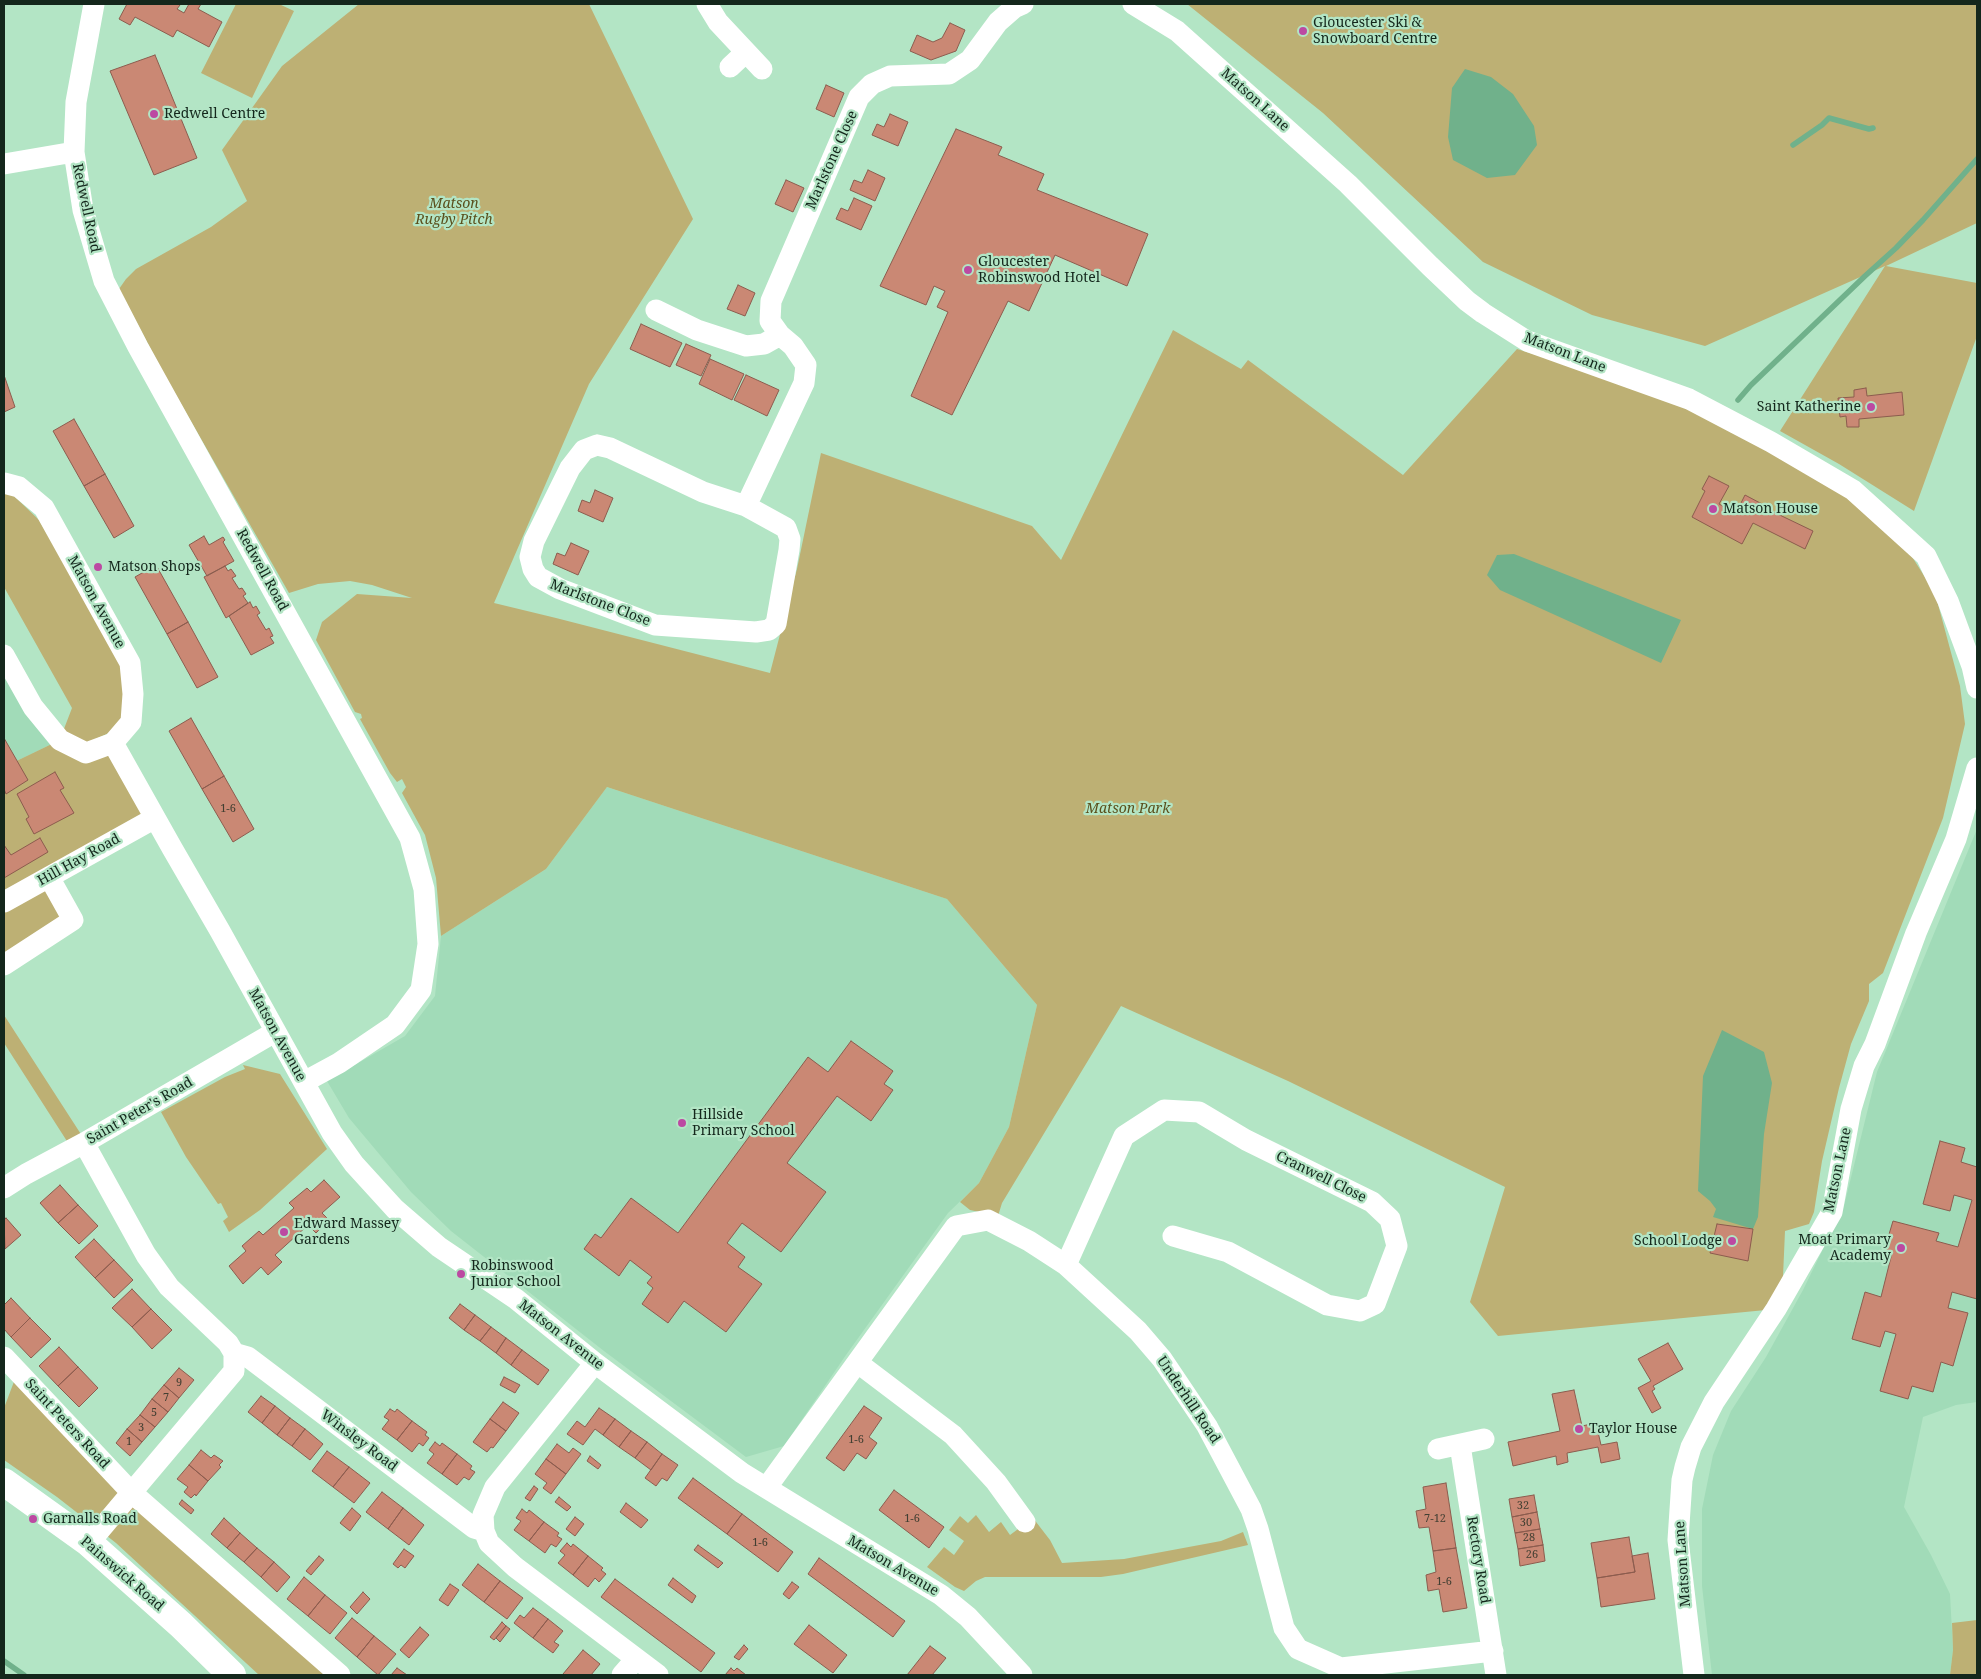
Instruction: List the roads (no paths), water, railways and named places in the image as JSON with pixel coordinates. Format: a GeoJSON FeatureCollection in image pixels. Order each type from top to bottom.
{"type":"FeatureCollection","features":[{"type":"Feature","properties":{"kind":"main road","name":"Painswick Road"},"geometry":{"type":"LineString","coordinates":[[4,1482],[89,1543],[181,1625],[232,1675]]}},
{"type":"Feature","properties":{"kind":"street","name":"Redwell Road"},"geometry":{"type":"LineString","coordinates":[[94,4],[76,102],[74,152],[83,210],[104,281],[138,347],[410,838],[424,889],[428,944],[421,990],[395,1025],[338,1063],[304,1082]]}},
{"type":"Feature","properties":{"kind":"street"},"geometry":{"type":"LineString","coordinates":[[707,4],[718,22],[762,69]]}},
{"type":"Feature","properties":{"kind":"street","name":"Marlstone Close"},"geometry":{"type":"LineString","coordinates":[[746,506],[804,383],[806,365],[794,346],[780,335],[770,321],[771,301],[859,97],[872,84],[890,76],[949,74],[970,60],[998,22],[1014,8],[1023,4]]}},
{"type":"Feature","properties":{"kind":"street","name":"Matson Lane"},"geometry":{"type":"LineString","coordinates":[[1133,4],[1158,18],[1184,37],[1334,171],[1430,266],[1483,313],[1527,341],[1688,399],[1771,442],[1853,490],[1926,556],[1948,601],[1972,666],[1977,688]]}},
{"type":"Feature","properties":{"kind":"street"},"geometry":{"type":"LineString","coordinates":[[730,67],[746,52]]}},
{"type":"Feature","properties":{"kind":"street"},"geometry":{"type":"LineString","coordinates":[[4,164],[74,152]]}},
{"type":"Feature","properties":{"kind":"street"},"geometry":{"type":"LineString","coordinates":[[656,310],[697,330],[746,346],[764,344],[780,335]]}},
{"type":"Feature","properties":{"kind":"street","name":"Marlstone Close"},"geometry":{"type":"LineString","coordinates":[[597,445],[610,448],[703,492],[746,506],[786,528],[790,540],[776,624],[769,630],[756,632],[654,625],[553,586],[538,577],[533,569],[530,557],[534,541],[570,468],[584,450],[597,445]]}},
{"type":"Feature","properties":{"kind":"street","name":"Matson Avenue"},"geometry":{"type":"LineString","coordinates":[[4,483],[19,487],[44,508],[130,663],[133,694],[131,722],[114,743],[332,1133],[349,1156],[395,1209],[439,1247],[516,1300],[595,1363],[742,1473],[941,1595],[968,1617],[1022,1675]]}},
{"type":"Feature","properties":{"kind":"street"},"geometry":{"type":"LineString","coordinates":[[4,655],[33,707],[60,740],[86,753],[114,743]]}},
{"type":"Feature","properties":{"kind":"street","name":"Matson Lane"},"geometry":{"type":"LineString","coordinates":[[1694,1675],[1678,1540],[1682,1480],[1685,1467],[1691,1448],[1714,1402],[1776,1309],[1832,1212],[1851,1109],[1864,1066],[1875,1044],[1916,932],[1956,839],[1977,768]]}},
{"type":"Feature","properties":{"kind":"street","name":"Hill Hay Road"},"geometry":{"type":"LineString","coordinates":[[4,902],[155,818]]}},
{"type":"Feature","properties":{"kind":"street"},"geometry":{"type":"LineString","coordinates":[[4,965],[73,920],[48,877]]}},
{"type":"Feature","properties":{"kind":"street","name":"Saint Peter's Road"},"geometry":{"type":"LineString","coordinates":[[4,1188],[26,1174],[84,1144],[275,1032]]}},
{"type":"Feature","properties":{"kind":"street","name":"Cranwell Close"},"geometry":{"type":"LineString","coordinates":[[1066,1265],[1124,1136],[1164,1110],[1199,1112],[1246,1140],[1372,1202],[1390,1219],[1397,1246],[1375,1304],[1360,1311],[1327,1305],[1228,1252],[1173,1236]]}},
{"type":"Feature","properties":{"kind":"street"},"geometry":{"type":"LineString","coordinates":[[84,1144],[146,1255],[169,1287],[228,1343],[234,1353],[234,1371],[89,1543]]}},
{"type":"Feature","properties":{"kind":"street","name":"Underhill Road"},"geometry":{"type":"LineString","coordinates":[[767,1487],[956,1226],[988,1220],[1028,1241],[1066,1265],[1138,1331],[1162,1359],[1199,1412],[1251,1509],[1284,1628],[1298,1649],[1341,1668],[1492,1651]]}},
{"type":"Feature","properties":{"kind":"street","name":"Winsley Road"},"geometry":{"type":"LineString","coordinates":[[234,1353],[248,1357],[474,1528],[484,1532],[489,1543],[515,1567],[658,1675]]}},
{"type":"Feature","properties":{"kind":"street","name":"Saint Peters Road"},"geometry":{"type":"LineString","coordinates":[[4,1357],[131,1492]]}},
{"type":"Feature","properties":{"kind":"street"},"geometry":{"type":"LineString","coordinates":[[484,1532],[483,1515],[495,1487],[595,1363]]}},
{"type":"Feature","properties":{"kind":"street"},"geometry":{"type":"LineString","coordinates":[[858,1363],[953,1435],[996,1482],[1025,1522]]}},
{"type":"Feature","properties":{"kind":"street"},"geometry":{"type":"LineString","coordinates":[[1438,1450],[1484,1439]]}},
{"type":"Feature","properties":{"kind":"street","name":"Rectory Road"},"geometry":{"type":"LineString","coordinates":[[1460,1445],[1496,1675]]}},
{"type":"Feature","properties":{"kind":"street"},"geometry":{"type":"LineString","coordinates":[[131,1492],[340,1675]]}},
{"type":"Feature","properties":{"kind":"street"},"geometry":{"type":"LineString","coordinates":[[622,1675],[636,1659]]}},
{"type":"Feature","properties":{"kind":"waterway"},"geometry":{"type":"LineString","coordinates":[[1793,145],[1829,118],[1869,129],[1873,128]]}},
{"type":"Feature","properties":{"kind":"waterway"},"geometry":{"type":"LineString","coordinates":[[1738,400],[1751,385],[1896,248],[1977,159]]}},
{"type":"Feature","properties":{"kind":"waterway"},"geometry":{"type":"LineString","coordinates":[[4,1661],[24,1675]]}},
{"type":"Feature","properties":{"kind":"place","name":"Gloucester Ski & Snowboard Centre"},"geometry":{"type":"Point","coordinates":[1303,31]}},
{"type":"Feature","properties":{"kind":"place","name":"Redwell Centre"},"geometry":{"type":"Point","coordinates":[154,114]}},
{"type":"Feature","properties":{"kind":"place","name":"Gloucester Robinswood Hotel"},"geometry":{"type":"Point","coordinates":[968,270]}},
{"type":"Feature","properties":{"kind":"place","name":"Saint Katherine"},"geometry":{"type":"Point","coordinates":[1871,407]}},
{"type":"Feature","properties":{"kind":"place","name":"Matson House"},"geometry":{"type":"Point","coordinates":[1713,509]}},
{"type":"Feature","properties":{"kind":"place","name":"Matson Shops"},"geometry":{"type":"Point","coordinates":[98,567]}},
{"type":"Feature","properties":{"kind":"place","name":"Hillside Primary School"},"geometry":{"type":"Point","coordinates":[682,1123]}},
{"type":"Feature","properties":{"kind":"place","name":"Edward Massey Gardens"},"geometry":{"type":"Point","coordinates":[284,1232]}},
{"type":"Feature","properties":{"kind":"place","name":"School Lodge"},"geometry":{"type":"Point","coordinates":[1732,1241]}},
{"type":"Feature","properties":{"kind":"place","name":"Moat Primary Academy"},"geometry":{"type":"Point","coordinates":[1901,1248]}},
{"type":"Feature","properties":{"kind":"place","name":"Robinswood Junior School"},"geometry":{"type":"Point","coordinates":[461,1274]}},
{"type":"Feature","properties":{"kind":"place","name":"Taylor House"},"geometry":{"type":"Point","coordinates":[1579,1429]}},
{"type":"Feature","properties":{"kind":"place","name":"Garnalls Road"},"geometry":{"type":"Point","coordinates":[33,1519]}},
{"type":"Feature","properties":{"kind":"park label","name":"Matson Rugby Pitch"},"geometry":{"type":"Point","coordinates":[454,212]}},
{"type":"Feature","properties":{"kind":"park label","name":"Matson Park"},"geometry":{"type":"Point","coordinates":[1128,809]}}]}
